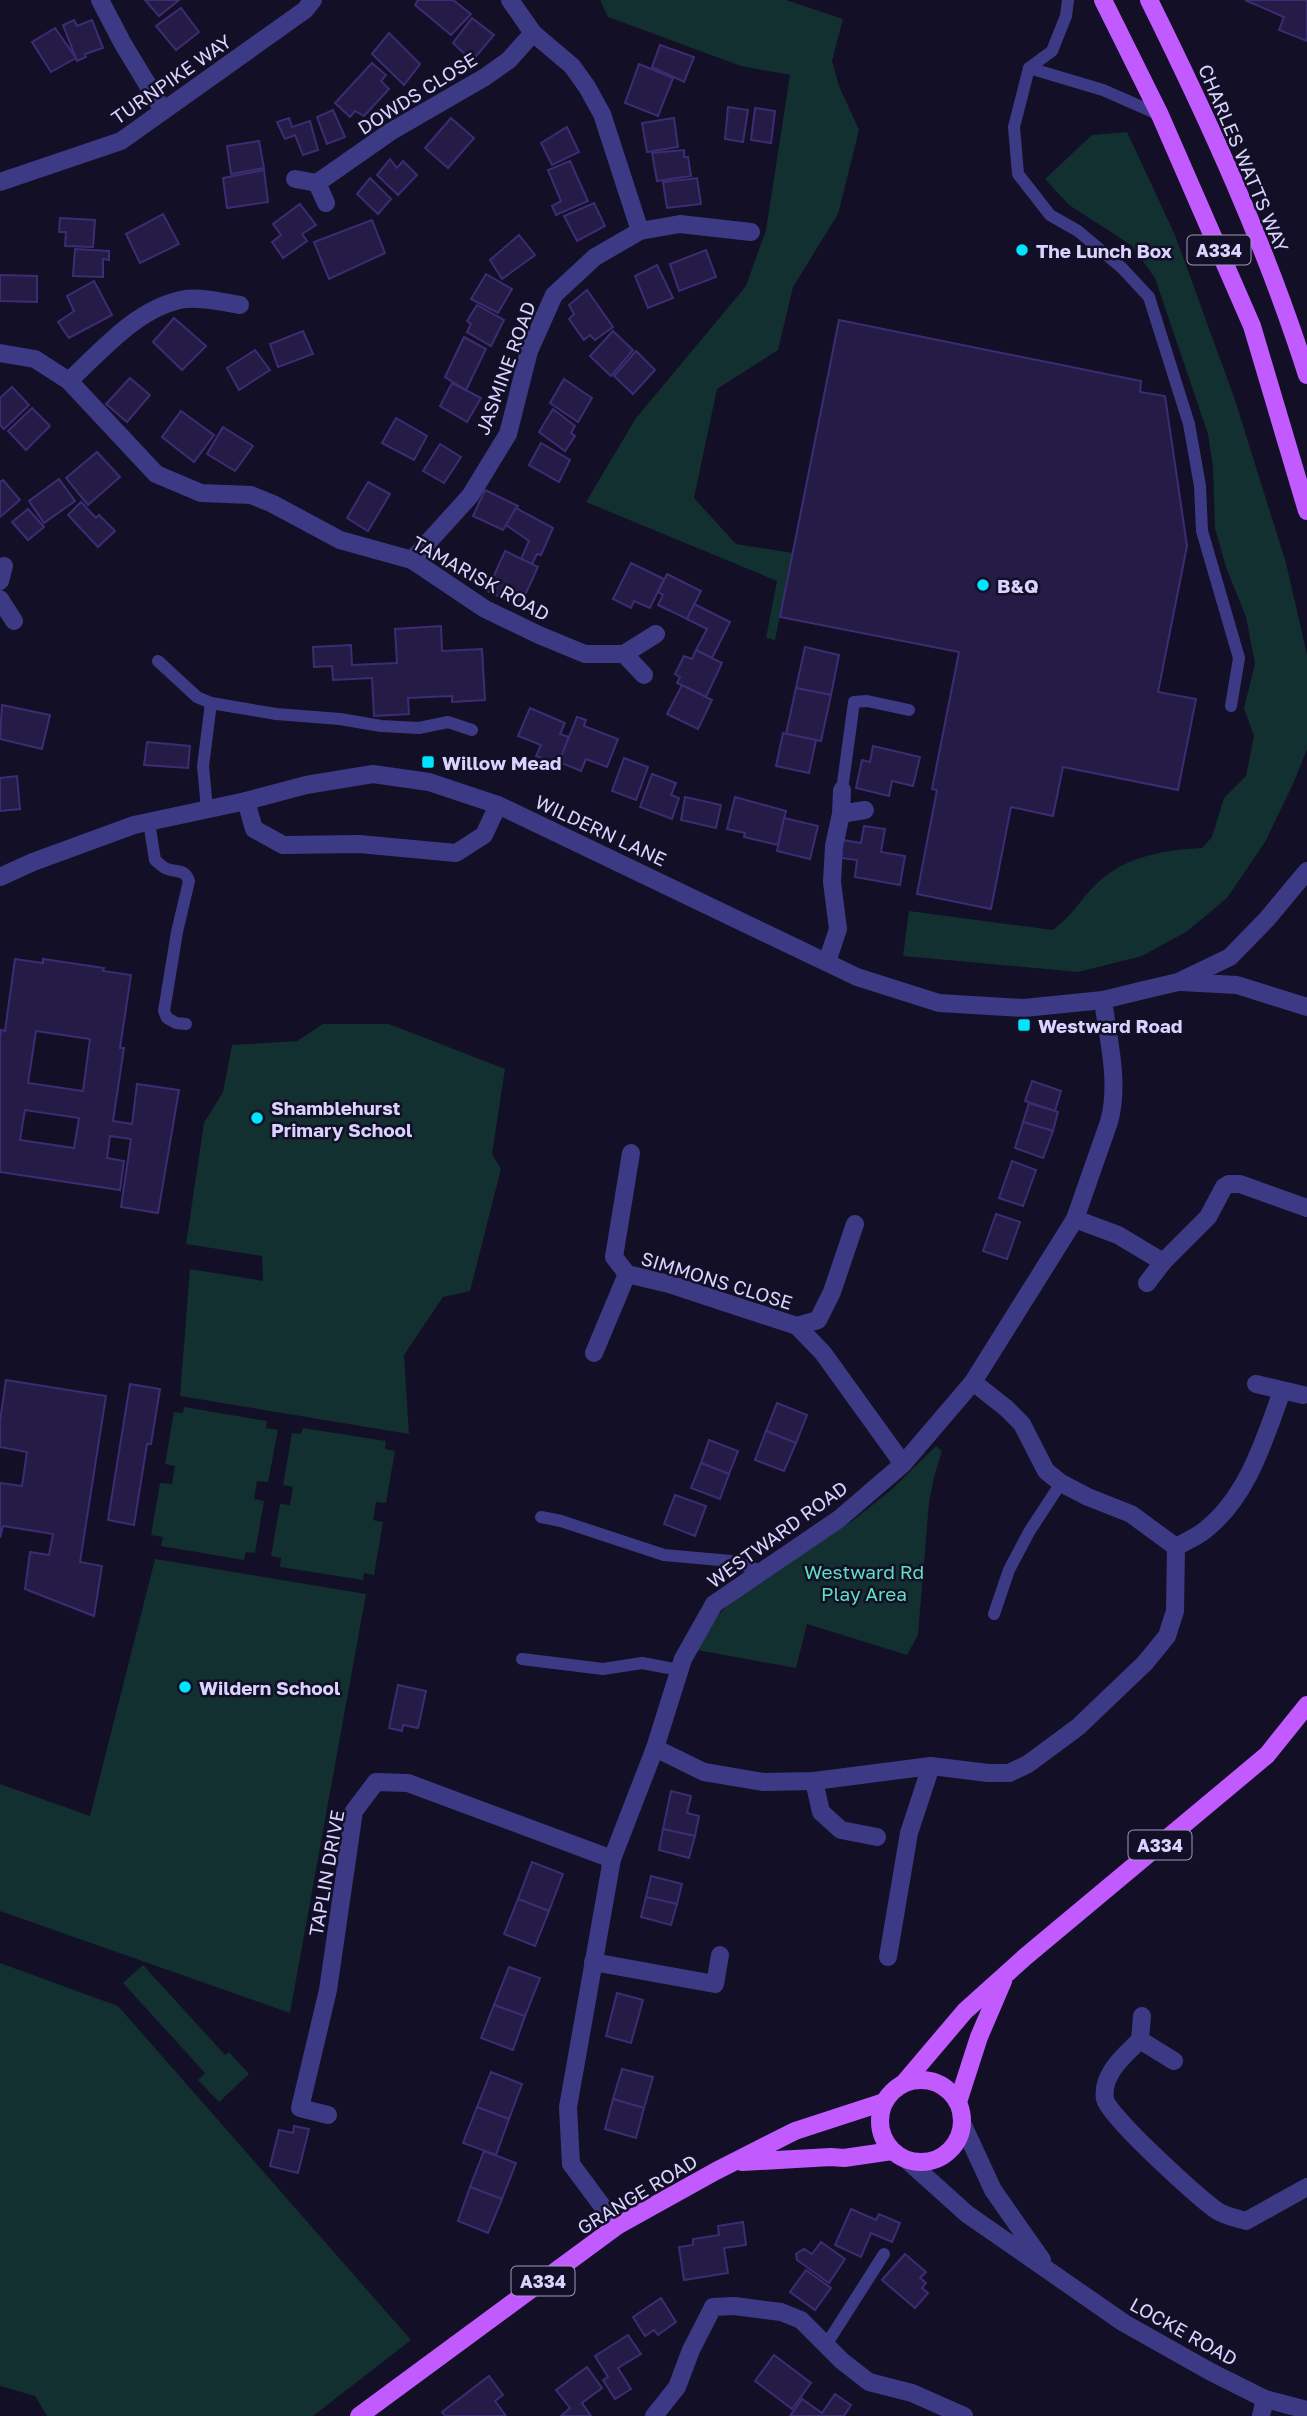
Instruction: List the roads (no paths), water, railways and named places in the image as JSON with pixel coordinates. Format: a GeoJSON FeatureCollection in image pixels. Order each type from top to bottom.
{"type":"FeatureCollection","features":[{"type":"Feature","properties":{"kind":"main road","name":"A334"},"geometry":{"type":"LineString","coordinates":[[1103,0],[1160,115],[1252,326],[1307,511]]}},
{"type":"Feature","properties":{"kind":"main road","name":"CHARLES WATTS WAY"},"geometry":{"type":"LineString","coordinates":[[1149,0],[1203,112],[1286,310],[1307,375]]}},
{"type":"Feature","properties":{"kind":"main road","name":"A334"},"geometry":{"type":"LineString","coordinates":[[903,2084],[965,2011],[1025,1957],[1267,1755],[1307,1705]]}},
{"type":"Feature","properties":{"kind":"main road","name":"A334"},"geometry":{"type":"LineString","coordinates":[[958,2102],[979,2037],[1004,1977]]}},
{"type":"Feature","properties":{"kind":"main road"},"geometry":{"type":"LineString","coordinates":[[915,2080],[940,2084],[951,2092],[958,2102],[963,2125],[953,2148],[944,2157],[933,2162],[920,2163],[908,2161],[892,2151],[880,2128],[880,2114],[884,2102],[892,2091],[915,2080]]}},
{"type":"Feature","properties":{"kind":"main road","name":"GRANGE ROAD"},"geometry":{"type":"LineString","coordinates":[[359,2416],[617,2227],[794,2131],[884,2102]]}},
{"type":"Feature","properties":{"kind":"main road","name":"GRANGE ROAD"},"geometry":{"type":"LineString","coordinates":[[736,2162],[844,2158],[892,2151]]}},
{"type":"Feature","properties":{"kind":"street"},"geometry":{"type":"LineString","coordinates":[[100,0],[163,110]]}},
{"type":"Feature","properties":{"kind":"street","name":"TURNPIKE WAY"},"geometry":{"type":"LineString","coordinates":[[0,182],[121,141],[305,10],[313,0]]}},
{"type":"Feature","properties":{"kind":"street"},"geometry":{"type":"LineString","coordinates":[[510,0],[533,33],[572,66],[587,86],[602,114],[640,231]]}},
{"type":"Feature","properties":{"kind":"street","name":"DOWDS CLOSE"},"geometry":{"type":"LineString","coordinates":[[317,183],[390,132],[485,77],[509,60],[533,33]]}},
{"type":"Feature","properties":{"kind":"street"},"geometry":{"type":"LineString","coordinates":[[295,178],[317,183],[327,202]]}},
{"type":"Feature","properties":{"kind":"street","name":"JASMINE ROAD"},"geometry":{"type":"LineString","coordinates":[[412,560],[470,496],[508,434],[529,351],[554,295],[595,257],[640,231],[680,224],[751,232]]}},
{"type":"Feature","properties":{"kind":"street"},"geometry":{"type":"LineString","coordinates":[[69,381],[132,323],[186,294],[240,305]]}},
{"type":"Feature","properties":{"kind":"street","name":"TAMARISK ROAD"},"geometry":{"type":"LineString","coordinates":[[0,353],[35,359],[69,381],[156,474],[201,494],[251,495],[340,540],[412,560],[485,609],[539,635],[584,654],[624,654]]}},
{"type":"Feature","properties":{"kind":"street"},"geometry":{"type":"LineString","coordinates":[[0,599],[14,621]]}},
{"type":"Feature","properties":{"kind":"street"},"geometry":{"type":"LineString","coordinates":[[644,675],[624,654],[656,634]]}},
{"type":"Feature","properties":{"kind":"street","name":"WILDERN LANE"},"geometry":{"type":"LineString","coordinates":[[0,877],[134,825],[306,785],[373,774],[429,782],[498,805],[857,977],[939,1003],[1024,1008],[1103,1000],[1178,982],[1230,957],[1267,919],[1307,871]]}},
{"type":"Feature","properties":{"kind":"street"},"geometry":{"type":"LineString","coordinates":[[827,962],[838,929],[832,882],[842,790]]}},
{"type":"Feature","properties":{"kind":"street"},"geometry":{"type":"LineString","coordinates":[[246,801],[254,829],[283,845],[359,844],[456,853],[484,835],[498,805]]}},
{"type":"Feature","properties":{"kind":"street"},"geometry":{"type":"LineString","coordinates":[[841,814],[865,810]]}},
{"type":"Feature","properties":{"kind":"street","name":"WILDERN LANE"},"geometry":{"type":"LineString","coordinates":[[1178,982],[1237,985],[1307,1007]]}},
{"type":"Feature","properties":{"kind":"street","name":"WESTWARD ROAD"},"geometry":{"type":"LineString","coordinates":[[617,2227],[571,2164],[568,2106],[612,1859],[655,1748],[682,1659],[714,1605],[839,1519],[903,1464],[973,1382],[1075,1219],[1112,1111],[1114,1085],[1103,1000]]}},
{"type":"Feature","properties":{"kind":"street","name":"SIMMONS CLOSE"},"geometry":{"type":"LineString","coordinates":[[631,1153],[614,1257],[627,1275],[669,1284],[797,1326],[823,1353],[903,1464]]}},
{"type":"Feature","properties":{"kind":"street"},"geometry":{"type":"LineString","coordinates":[[1147,1283],[1163,1262],[1208,1217],[1220,1192],[1228,1184],[1240,1184],[1307,1208]]}},
{"type":"Feature","properties":{"kind":"street"},"geometry":{"type":"LineString","coordinates":[[1075,1219],[1118,1235],[1163,1262]]}},
{"type":"Feature","properties":{"kind":"street","name":"SIMMONS CLOSE"},"geometry":{"type":"LineString","coordinates":[[797,1326],[818,1320],[832,1292],[855,1224]]}},
{"type":"Feature","properties":{"kind":"street"},"geometry":{"type":"LineString","coordinates":[[594,1353],[627,1275]]}},
{"type":"Feature","properties":{"kind":"street"},"geometry":{"type":"LineString","coordinates":[[973,1382],[1022,1424],[1046,1471],[1087,1497],[1131,1514],[1176,1547]]}},
{"type":"Feature","properties":{"kind":"street"},"geometry":{"type":"LineString","coordinates":[[1256,1384],[1304,1395]]}},
{"type":"Feature","properties":{"kind":"street"},"geometry":{"type":"LineString","coordinates":[[1176,1547],[1204,1531],[1225,1510],[1256,1462],[1282,1391]]}},
{"type":"Feature","properties":{"kind":"street"},"geometry":{"type":"LineString","coordinates":[[655,1748],[704,1772],[764,1782],[814,1781],[931,1766],[1009,1773],[1028,1764],[1078,1727],[1145,1663],[1167,1636],[1175,1611],[1176,1547]]}},
{"type":"Feature","properties":{"kind":"street"},"geometry":{"type":"LineString","coordinates":[[888,1957],[909,1833],[931,1766]]}},
{"type":"Feature","properties":{"kind":"street"},"geometry":{"type":"LineString","coordinates":[[814,1781],[821,1812],[841,1830],[877,1837]]}},
{"type":"Feature","properties":{"kind":"street","name":"TAPLIN DRIVE"},"geometry":{"type":"LineString","coordinates":[[328,2115],[300,2108],[328,1990],[354,1811],[376,1782],[408,1783],[612,1859]]}},
{"type":"Feature","properties":{"kind":"street"},"geometry":{"type":"LineString","coordinates":[[593,1962],[715,1983],[720,1955]]}},
{"type":"Feature","properties":{"kind":"street"},"geometry":{"type":"LineString","coordinates":[[1142,2016],[1140,2040],[1112,2069],[1105,2088],[1108,2107],[1124,2126],[1218,2212],[1246,2221],[1307,2187]]}},
{"type":"Feature","properties":{"kind":"street"},"geometry":{"type":"LineString","coordinates":[[1140,2040],[1174,2061]]}},
{"type":"Feature","properties":{"kind":"street","name":"LOCKE ROAD"},"geometry":{"type":"LineString","coordinates":[[963,2125],[993,2190],[1050,2271]]}},
{"type":"Feature","properties":{"kind":"street","name":"LOCKE ROAD"},"geometry":{"type":"LineString","coordinates":[[908,2161],[967,2214],[1124,2323],[1211,2372],[1263,2407],[1307,2410]]}},
{"type":"Feature","properties":{"kind":"street"},"geometry":{"type":"LineString","coordinates":[[654,2416],[677,2387],[691,2350],[713,2307],[734,2306],[781,2312],[801,2320],[869,2382],[912,2393],[964,2416]]}},
{"type":"Feature","properties":{"kind":"lane"},"geometry":{"type":"LineString","coordinates":[[1068,0],[1066,16],[1052,51],[1029,68],[1014,127],[1018,174],[1050,215],[1078,231],[1122,268],[1149,297],[1189,424],[1200,486],[1202,531],[1239,658],[1231,706]]}},
{"type":"Feature","properties":{"kind":"lane"},"geometry":{"type":"LineString","coordinates":[[1029,68],[1103,90],[1160,115]]}},
{"type":"Feature","properties":{"kind":"lane"},"geometry":{"type":"LineString","coordinates":[[158,661],[197,697],[211,703],[276,714],[340,719],[381,726],[419,728],[448,722],[472,730]]}},
{"type":"Feature","properties":{"kind":"lane"},"geometry":{"type":"LineString","coordinates":[[842,790],[854,702],[867,701],[909,710]]}},
{"type":"Feature","properties":{"kind":"lane"},"geometry":{"type":"LineString","coordinates":[[207,809],[203,766],[211,703]]}},
{"type":"Feature","properties":{"kind":"lane"},"geometry":{"type":"LineString","coordinates":[[149,822],[155,860],[165,868],[187,875],[189,881],[177,932],[164,1012],[167,1018],[176,1023],[186,1024]]}},
{"type":"Feature","properties":{"kind":"lane"},"geometry":{"type":"LineString","coordinates":[[994,1614],[1009,1570],[1029,1532],[1062,1483]]}},
{"type":"Feature","properties":{"kind":"lane"},"geometry":{"type":"LineString","coordinates":[[541,1517],[664,1555],[731,1560],[762,1571]]}},
{"type":"Feature","properties":{"kind":"lane"},"geometry":{"type":"LineString","coordinates":[[522,1659],[603,1669],[642,1663],[679,1670]]}},
{"type":"Feature","properties":{"kind":"lane"},"geometry":{"type":"LineString","coordinates":[[826,2345],[884,2254]]}},
{"type":"Feature","properties":{"kind":"place","name":"The Lunch Box"},"geometry":{"type":"Point","coordinates":[1022,250]}},
{"type":"Feature","properties":{"kind":"place","name":"B&Q"},"geometry":{"type":"Point","coordinates":[983,585]}},
{"type":"Feature","properties":{"kind":"place","name":"Willow Mead"},"geometry":{"type":"Point","coordinates":[428,762]}},
{"type":"Feature","properties":{"kind":"place","name":"Westward Road"},"geometry":{"type":"Point","coordinates":[1024,1025]}},
{"type":"Feature","properties":{"kind":"place","name":"Shamblehurst Primary School"},"geometry":{"type":"Point","coordinates":[257,1118]}},
{"type":"Feature","properties":{"kind":"place","name":"Wildern School"},"geometry":{"type":"Point","coordinates":[185,1687]}},
{"type":"Feature","properties":{"kind":"park label","name":"Westward Rd Play Area"},"geometry":{"type":"Point","coordinates":[864,1582]}}]}
